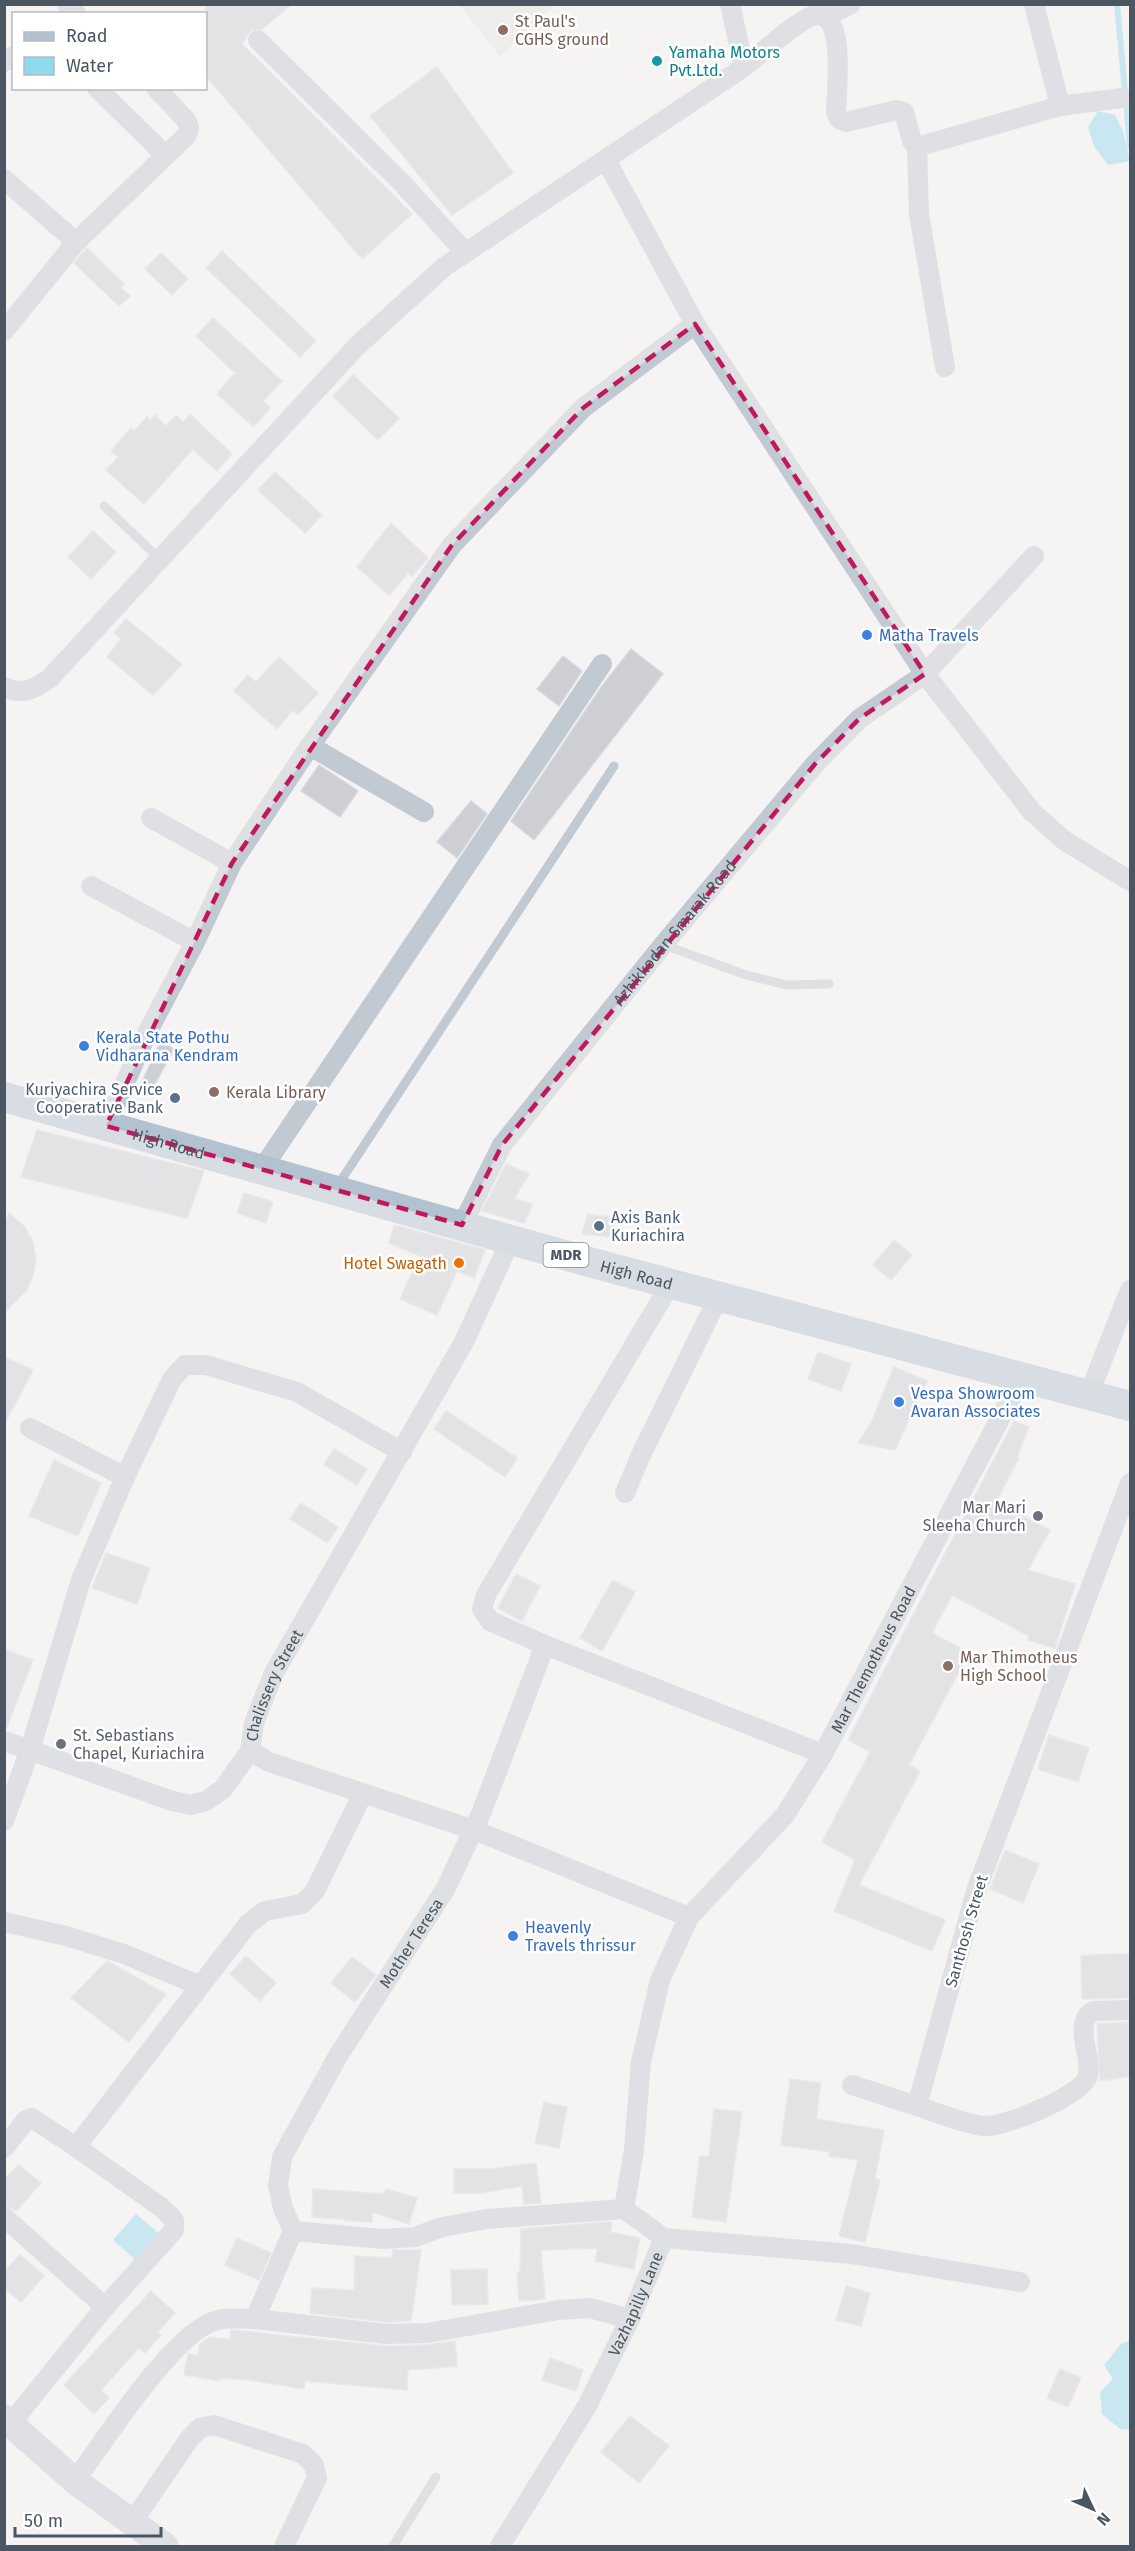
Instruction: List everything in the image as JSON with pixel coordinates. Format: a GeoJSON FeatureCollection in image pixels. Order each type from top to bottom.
{"type":"FeatureCollection","features":[{"type":"Feature","properties":{"kind":"main road","name":"High Road"},"geometry":{"type":"LineString","coordinates":[[4,1097],[462,1226],[1131,1406]]}},
{"type":"Feature","properties":{"kind":"street"},"geometry":{"type":"LineString","coordinates":[[730,4],[744,67]]}},
{"type":"Feature","properties":{"kind":"street"},"geometry":{"type":"LineString","coordinates":[[825,17],[851,4]]}},
{"type":"Feature","properties":{"kind":"street"},"geometry":{"type":"LineString","coordinates":[[1034,4],[1060,106]]}},
{"type":"Feature","properties":{"kind":"street"},"geometry":{"type":"LineString","coordinates":[[4,687],[15,692],[34,690],[50,678],[357,346],[444,267],[744,67],[804,21],[816,15],[825,17],[832,23],[837,35],[836,112],[839,119],[846,122],[897,110],[904,112],[912,141],[917,147],[919,214],[945,367]]}},
{"type":"Feature","properties":{"kind":"street"},"geometry":{"type":"LineString","coordinates":[[258,39],[403,184],[465,252]]}},
{"type":"Feature","properties":{"kind":"street"},"geometry":{"type":"LineString","coordinates":[[99,90],[165,154]]}},
{"type":"Feature","properties":{"kind":"street"},"geometry":{"type":"LineString","coordinates":[[4,331],[76,242],[187,135],[189,127],[186,120],[158,90]]}},
{"type":"Feature","properties":{"kind":"street"},"geometry":{"type":"LineString","coordinates":[[917,147],[1060,106],[1122,98]]}},
{"type":"Feature","properties":{"kind":"street"},"geometry":{"type":"LineString","coordinates":[[606,160],[695,324],[925,674],[1032,812],[1065,841],[1131,881]]}},
{"type":"Feature","properties":{"kind":"street"},"geometry":{"type":"LineString","coordinates":[[4,180],[76,242]]}},
{"type":"Feature","properties":{"kind":"street"},"geometry":{"type":"LineString","coordinates":[[106,1126],[147,1033],[195,942],[232,863],[309,746],[452,545],[583,408],[695,324]]}},
{"type":"Feature","properties":{"kind":"street","name":"Azhikkodan Smarak Road"},"geometry":{"type":"LineString","coordinates":[[462,1226],[502,1145],[663,945],[822,756],[859,719],[925,674],[1034,556]]}},
{"type":"Feature","properties":{"kind":"street"},"geometry":{"type":"LineString","coordinates":[[262,1170],[602,664]]}},
{"type":"Feature","properties":{"kind":"street"},"geometry":{"type":"LineString","coordinates":[[309,746],[424,812]]}},
{"type":"Feature","properties":{"kind":"street"},"geometry":{"type":"LineString","coordinates":[[152,818],[232,863]]}},
{"type":"Feature","properties":{"kind":"street"},"geometry":{"type":"LineString","coordinates":[[91,886],[195,942]]}},
{"type":"Feature","properties":{"kind":"street","name":"Chalissery Street"},"geometry":{"type":"LineString","coordinates":[[511,1239],[464,1342],[274,1673],[254,1723],[250,1751],[269,1762],[474,1830],[689,1917]]}},
{"type":"Feature","properties":{"kind":"street"},"geometry":{"type":"LineString","coordinates":[[671,1283],[486,1594],[482,1609],[490,1621],[545,1645],[823,1754]]}},
{"type":"Feature","properties":{"kind":"street"},"geometry":{"type":"LineString","coordinates":[[1089,1394],[1131,1290]]}},
{"type":"Feature","properties":{"kind":"street"},"geometry":{"type":"LineString","coordinates":[[625,1493],[640,1457],[719,1296]]}},
{"type":"Feature","properties":{"kind":"street"},"geometry":{"type":"LineString","coordinates":[[4,1821],[30,1750],[81,1580],[125,1477],[172,1379],[185,1365],[206,1365],[297,1392],[402,1452]]}},
{"type":"Feature","properties":{"kind":"street","name":"Mar Themotheus Road"},"geometry":{"type":"LineString","coordinates":[[689,1917],[785,1815],[823,1754],[1022,1377]]}},
{"type":"Feature","properties":{"kind":"street"},"geometry":{"type":"LineString","coordinates":[[30,1428],[125,1477]]}},
{"type":"Feature","properties":{"kind":"street","name":"Santhosh Street"},"geometry":{"type":"LineString","coordinates":[[917,2106],[976,1891],[1131,1483]]}},
{"type":"Feature","properties":{"kind":"street","name":"Mother Teresa"},"geometry":{"type":"LineString","coordinates":[[293,2231],[283,2208],[278,2186],[282,2157],[338,2056],[446,1888],[474,1830],[545,1645]]}},
{"type":"Feature","properties":{"kind":"street"},"geometry":{"type":"LineString","coordinates":[[4,1741],[169,1800],[190,1805],[206,1801],[223,1789],[250,1751]]}},
{"type":"Feature","properties":{"kind":"street"},"geometry":{"type":"LineString","coordinates":[[76,2147],[198,1985],[248,1924],[265,1911],[302,1904],[315,1891],[363,1794]]}},
{"type":"Feature","properties":{"kind":"street"},"geometry":{"type":"LineString","coordinates":[[255,2319],[293,2231],[383,2239],[415,2237],[442,2227],[487,2219],[624,2210],[634,2149],[642,2062],[660,1980],[689,1917]]}},
{"type":"Feature","properties":{"kind":"street"},"geometry":{"type":"LineString","coordinates":[[4,1922],[66,1936],[124,1954],[198,1985]]}},
{"type":"Feature","properties":{"kind":"street"},"geometry":{"type":"LineString","coordinates":[[852,2085],[982,2126],[1000,2126],[1074,2093],[1085,2084],[1089,2074],[1084,2022],[1088,2015],[1093,2012],[1131,2010]]}},
{"type":"Feature","properties":{"kind":"street"},"geometry":{"type":"LineString","coordinates":[[4,2148],[26,2120],[32,2118],[161,2207],[174,2220],[172,2234],[105,2307],[8,2420],[75,2481],[165,2547]]}},
{"type":"Feature","properties":{"kind":"street","name":"Vazhapilly Lane"},"geometry":{"type":"LineString","coordinates":[[500,2547],[587,2406],[630,2319],[664,2238],[624,2210]]}},
{"type":"Feature","properties":{"kind":"street"},"geometry":{"type":"LineString","coordinates":[[4,2217],[105,2307]]}},
{"type":"Feature","properties":{"kind":"street"},"geometry":{"type":"LineString","coordinates":[[664,2238],[851,2254],[1020,2282]]}},
{"type":"Feature","properties":{"kind":"street"},"geometry":{"type":"LineString","coordinates":[[75,2481],[162,2364],[198,2328],[218,2320],[255,2319],[386,2334],[427,2334],[559,2310],[590,2308],[630,2319]]}},
{"type":"Feature","properties":{"kind":"street"},"geometry":{"type":"LineString","coordinates":[[132,2524],[190,2438],[200,2428],[214,2425],[303,2454],[314,2465],[317,2478],[284,2547]]}},
{"type":"Feature","properties":{"kind":"lane"},"geometry":{"type":"LineString","coordinates":[[104,506],[160,559]]}},
{"type":"Feature","properties":{"kind":"lane"},"geometry":{"type":"LineString","coordinates":[[335,1190],[614,766]]}},
{"type":"Feature","properties":{"kind":"lane"},"geometry":{"type":"LineString","coordinates":[[663,945],[746,975],[788,985],[829,984]]}},
{"type":"Feature","properties":{"kind":"lane"},"geometry":{"type":"LineString","coordinates":[[393,2547],[436,2477]]}},
{"type":"Feature","properties":{"kind":"highlighted area"},"geometry":{"type":"Polygon","coordinates":[[[695,324],[925,674],[859,719],[815,764],[502,1145],[462,1225],[106,1126],[232,863],[452,545],[583,408],[695,324]]]}},
{"type":"Feature","properties":{"kind":"shaded area","name":"St Paul's CGHS ground"},"geometry":{"type":"Polygon","coordinates":[[[459,5],[555,5],[500,56],[459,5]]]}},
{"type":"Feature","properties":{"kind":"water"},"geometry":{"type":"Polygon","coordinates":[[[1098,111],[1115,115],[1123,131],[1130,161],[1108,165],[1094,146],[1088,127],[1098,111]]]}},
{"type":"Feature","properties":{"kind":"water"},"geometry":{"type":"Polygon","coordinates":[[[136,2214],[162,2236],[139,2263],[113,2240],[136,2214]]]}},
{"type":"Feature","properties":{"kind":"water"},"geometry":{"type":"Polygon","coordinates":[[[1130,2341],[1130,2430],[1120,2429],[1102,2414],[1100,2392],[1113,2379],[1104,2365],[1122,2343],[1130,2341]]]}},
{"type":"Feature","properties":{"kind":"building"},"geometry":{"type":"Polygon","coordinates":[[[206,4],[292,4],[262,29],[250,31],[242,44],[412,214],[362,259],[207,77],[206,4]]]}},
{"type":"Feature","properties":{"kind":"building"},"geometry":{"type":"Polygon","coordinates":[[[437,67],[513,173],[452,215],[370,116],[437,67]]]}},
{"type":"Feature","properties":{"kind":"building"},"geometry":{"type":"Polygon","coordinates":[[[87,248],[124,284],[121,288],[130,296],[119,306],[74,263],[87,248]]]}},
{"type":"Feature","properties":{"kind":"building"},"geometry":{"type":"Polygon","coordinates":[[[222,251],[316,341],[300,357],[206,268],[222,251]]]}},
{"type":"Feature","properties":{"kind":"building"},"geometry":{"type":"Polygon","coordinates":[[[161,253],[188,279],[172,295],[145,269],[161,253]]]}},
{"type":"Feature","properties":{"kind":"building"},"geometry":{"type":"Polygon","coordinates":[[[213,318],[282,381],[263,401],[270,408],[254,427],[217,394],[235,373],[196,336],[213,318]]]}},
{"type":"Feature","properties":{"kind":"building"},"geometry":{"type":"Polygon","coordinates":[[[353,375],[399,418],[378,440],[333,396],[353,375]]]}},
{"type":"Feature","properties":{"kind":"building"},"geometry":{"type":"Polygon","coordinates":[[[190,414],[232,454],[217,471],[193,449],[144,504],[106,470],[118,457],[111,451],[131,428],[134,431],[147,417],[150,421],[155,415],[166,426],[176,415],[183,422],[190,414]]]}},
{"type":"Feature","properties":{"kind":"building"},"geometry":{"type":"Polygon","coordinates":[[[275,472],[322,515],[305,533],[258,490],[275,472]]]}},
{"type":"Feature","properties":{"kind":"building"},"geometry":{"type":"Polygon","coordinates":[[[391,523],[428,558],[412,576],[408,573],[389,595],[357,567],[391,523]]]}},
{"type":"Feature","properties":{"kind":"building"},"geometry":{"type":"Polygon","coordinates":[[[93,531],[116,552],[91,579],[68,557],[93,531]]]}},
{"type":"Feature","properties":{"kind":"building"},"geometry":{"type":"Polygon","coordinates":[[[126,619],[182,664],[153,695],[107,657],[121,639],[114,633],[126,619]]]}},
{"type":"Feature","properties":{"kind":"building"},"geometry":{"type":"Polygon","coordinates":[[[631,649],[663,674],[534,840],[511,821],[602,686],[631,649]]]}},
{"type":"Feature","properties":{"kind":"building"},"geometry":{"type":"Polygon","coordinates":[[[563,656],[582,671],[559,706],[537,689],[563,656]]]}},
{"type":"Feature","properties":{"kind":"building"},"geometry":{"type":"Polygon","coordinates":[[[279,657],[318,693],[298,715],[293,710],[277,729],[234,691],[248,675],[256,682],[279,657]]]}},
{"type":"Feature","properties":{"kind":"building"},"geometry":{"type":"Polygon","coordinates":[[[319,765],[358,791],[340,817],[301,791],[319,765]]]}},
{"type":"Feature","properties":{"kind":"building"},"geometry":{"type":"Polygon","coordinates":[[[471,801],[487,814],[457,858],[437,842],[471,801]]]}},
{"type":"Feature","properties":{"kind":"building"},"geometry":{"type":"Polygon","coordinates":[[[161,1041],[174,1049],[150,1093],[139,1088],[161,1041]]]}},
{"type":"Feature","properties":{"kind":"building"},"geometry":{"type":"Polygon","coordinates":[[[37,1130],[204,1171],[187,1218],[21,1177],[37,1130]]]}},
{"type":"Feature","properties":{"kind":"building"},"geometry":{"type":"Polygon","coordinates":[[[506,1164],[529,1174],[514,1199],[533,1204],[524,1223],[482,1211],[506,1164]]]}},
{"type":"Feature","properties":{"kind":"building"},"geometry":{"type":"Polygon","coordinates":[[[244,1193],[273,1202],[266,1223],[237,1213],[244,1193]]]}},
{"type":"Feature","properties":{"kind":"building"},"geometry":{"type":"Polygon","coordinates":[[[9,1213],[25,1227],[33,1242],[36,1259],[33,1276],[26,1291],[4,1313],[4,1227],[9,1213]]]}},
{"type":"Feature","properties":{"kind":"building","name":"Axis Bank Kuriachira"},"geometry":{"type":"Polygon","coordinates":[[[588,1214],[615,1218],[611,1237],[582,1234],[588,1214]]]}},
{"type":"Feature","properties":{"kind":"building"},"geometry":{"type":"Polygon","coordinates":[[[394,1225],[485,1250],[474,1278],[457,1271],[437,1315],[400,1299],[420,1256],[389,1243],[394,1225]]]}},
{"type":"Feature","properties":{"kind":"building"},"geometry":{"type":"Polygon","coordinates":[[[894,1240],[912,1255],[891,1280],[873,1265],[894,1240]]]}},
{"type":"Feature","properties":{"kind":"building"},"geometry":{"type":"Polygon","coordinates":[[[818,1352],[851,1364],[841,1391],[808,1379],[818,1352]]]}},
{"type":"Feature","properties":{"kind":"building"},"geometry":{"type":"Polygon","coordinates":[[[4,1357],[33,1370],[4,1425],[4,1357]]]}},
{"type":"Feature","properties":{"kind":"building","name":"Vespa Showroom Avaran Associates"},"geometry":{"type":"Polygon","coordinates":[[[894,1367],[927,1381],[895,1450],[858,1443],[871,1423],[894,1367]]]}},
{"type":"Feature","properties":{"kind":"building"},"geometry":{"type":"Polygon","coordinates":[[[446,1411],[517,1458],[505,1477],[434,1429],[446,1411]]]}},
{"type":"Feature","properties":{"kind":"building"},"geometry":{"type":"Polygon","coordinates":[[[1014,1421],[1029,1427],[1017,1457],[1019,1458],[996,1502],[1050,1530],[1028,1570],[1075,1584],[1055,1648],[1028,1640],[1029,1636],[952,1595],[932,1633],[969,1653],[909,1765],[920,1771],[859,1885],[945,1920],[932,1951],[834,1911],[855,1860],[822,1842],[870,1752],[848,1740],[1014,1421]]]}},
{"type":"Feature","properties":{"kind":"building"},"geometry":{"type":"Polygon","coordinates":[[[334,1449],[367,1469],[357,1485],[324,1465],[334,1449]]]}},
{"type":"Feature","properties":{"kind":"building"},"geometry":{"type":"Polygon","coordinates":[[[54,1460],[101,1483],[78,1536],[29,1516],[54,1460]]]}},
{"type":"Feature","properties":{"kind":"building"},"geometry":{"type":"Polygon","coordinates":[[[301,1503],[338,1527],[327,1543],[290,1519],[301,1503]]]}},
{"type":"Feature","properties":{"kind":"building"},"geometry":{"type":"Polygon","coordinates":[[[106,1553],[150,1568],[137,1604],[92,1588],[106,1553]]]}},
{"type":"Feature","properties":{"kind":"building"},"geometry":{"type":"Polygon","coordinates":[[[516,1574],[540,1586],[522,1621],[498,1608],[516,1574]]]}},
{"type":"Feature","properties":{"kind":"building"},"geometry":{"type":"Polygon","coordinates":[[[613,1580],[635,1592],[602,1651],[580,1638],[613,1580]]]}},
{"type":"Feature","properties":{"kind":"building"},"geometry":{"type":"Polygon","coordinates":[[[4,1649],[33,1660],[6,1729],[4,1729],[4,1649]]]}},
{"type":"Feature","properties":{"kind":"building"},"geometry":{"type":"Polygon","coordinates":[[[1049,1735],[1089,1748],[1078,1782],[1038,1769],[1049,1735]]]}},
{"type":"Feature","properties":{"kind":"building"},"geometry":{"type":"Polygon","coordinates":[[[1005,1850],[1039,1864],[1023,1903],[990,1889],[1005,1850]]]}},
{"type":"Feature","properties":{"kind":"building"},"geometry":{"type":"Polygon","coordinates":[[[1131,1954],[1131,1998],[1082,1999],[1081,1956],[1131,1954]]]}},
{"type":"Feature","properties":{"kind":"building"},"geometry":{"type":"Polygon","coordinates":[[[246,1956],[276,1983],[260,2001],[230,1974],[246,1956]]]}},
{"type":"Feature","properties":{"kind":"building"},"geometry":{"type":"Polygon","coordinates":[[[352,1957],[376,1975],[355,2002],[331,1983],[352,1957]]]}},
{"type":"Feature","properties":{"kind":"building"},"geometry":{"type":"Polygon","coordinates":[[[107,1961],[166,1994],[129,2042],[71,1998],[107,1961]]]}},
{"type":"Feature","properties":{"kind":"building"},"geometry":{"type":"Polygon","coordinates":[[[1131,2022],[1131,2076],[1100,2081],[1097,2024],[1131,2022]]]}},
{"type":"Feature","properties":{"kind":"building"},"geometry":{"type":"Polygon","coordinates":[[[790,2079],[821,2083],[816,2119],[884,2130],[875,2179],[880,2180],[865,2242],[839,2236],[858,2160],[829,2156],[830,2152],[781,2145],[790,2079]]]}},
{"type":"Feature","properties":{"kind":"building"},"geometry":{"type":"Polygon","coordinates":[[[544,2102],[567,2107],[559,2148],[535,2143],[544,2102]]]}},
{"type":"Feature","properties":{"kind":"building"},"geometry":{"type":"Polygon","coordinates":[[[714,2109],[742,2112],[726,2222],[692,2217],[700,2156],[709,2157],[714,2109]]]}},
{"type":"Feature","properties":{"kind":"building"},"geometry":{"type":"Polygon","coordinates":[[[536,2163],[541,2203],[524,2204],[522,2186],[481,2193],[454,2193],[454,2169],[491,2169],[536,2163]]]}},
{"type":"Feature","properties":{"kind":"building"},"geometry":{"type":"Polygon","coordinates":[[[19,2165],[41,2183],[16,2211],[4,2205],[4,2179],[19,2165]]]}},
{"type":"Feature","properties":{"kind":"building"},"geometry":{"type":"Polygon","coordinates":[[[313,2189],[384,2194],[386,2189],[417,2198],[409,2224],[372,2212],[372,2222],[345,2221],[345,2219],[312,2217],[313,2189]]]}},
{"type":"Feature","properties":{"kind":"building"},"geometry":{"type":"Polygon","coordinates":[[[612,2223],[610,2232],[640,2238],[634,2269],[595,2261],[598,2248],[541,2250],[545,2299],[519,2301],[517,2272],[520,2272],[521,2229],[612,2223]]]}},
{"type":"Feature","properties":{"kind":"building"},"geometry":{"type":"Polygon","coordinates":[[[237,2238],[271,2253],[259,2280],[225,2265],[237,2238]]]}},
{"type":"Feature","properties":{"kind":"building"},"geometry":{"type":"Polygon","coordinates":[[[393,2250],[421,2250],[411,2321],[387,2322],[310,2313],[312,2288],[354,2290],[355,2256],[392,2258],[393,2250]]]}},
{"type":"Feature","properties":{"kind":"building"},"geometry":{"type":"Polygon","coordinates":[[[20,2255],[44,2276],[21,2302],[4,2288],[4,2272],[20,2255]]]}},
{"type":"Feature","properties":{"kind":"building"},"geometry":{"type":"Polygon","coordinates":[[[487,2269],[488,2304],[452,2305],[451,2270],[487,2269]]]}},
{"type":"Feature","properties":{"kind":"building"},"geometry":{"type":"Polygon","coordinates":[[[846,2286],[870,2293],[861,2326],[836,2320],[846,2286]]]}},
{"type":"Feature","properties":{"kind":"building"},"geometry":{"type":"Polygon","coordinates":[[[151,2291],[175,2313],[158,2332],[161,2335],[145,2353],[139,2348],[101,2390],[109,2398],[94,2414],[64,2385],[151,2291]]]}},
{"type":"Feature","properties":{"kind":"building"},"geometry":{"type":"Polygon","coordinates":[[[231,2330],[385,2346],[427,2345],[455,2341],[457,2366],[408,2370],[407,2390],[305,2381],[304,2389],[249,2380],[220,2378],[220,2381],[184,2375],[188,2354],[198,2355],[200,2344],[210,2337],[230,2340],[231,2330]]]}},
{"type":"Feature","properties":{"kind":"building"},"geometry":{"type":"Polygon","coordinates":[[[550,2358],[583,2370],[576,2391],[542,2380],[550,2358]]]}},
{"type":"Feature","properties":{"kind":"building"},"geometry":{"type":"Polygon","coordinates":[[[1060,2369],[1081,2378],[1068,2407],[1047,2398],[1060,2369]]]}},
{"type":"Feature","properties":{"kind":"building"},"geometry":{"type":"Polygon","coordinates":[[[630,2416],[669,2446],[639,2483],[601,2452],[630,2416]]]}},
{"type":"Feature","properties":{"kind":"waterway"},"geometry":{"type":"LineString","coordinates":[[1117,4],[1130,146]]}},
{"type":"Feature","properties":{"kind":"place","name":"St Paul's CGHS ground"},"geometry":{"type":"Point","coordinates":[503,30]}},
{"type":"Feature","properties":{"kind":"place","name":"Yamaha Motors Pvt.Ltd."},"geometry":{"type":"Point","coordinates":[657,61]}},
{"type":"Feature","properties":{"kind":"place","name":"Matha Travels"},"geometry":{"type":"Point","coordinates":[867,635]}},
{"type":"Feature","properties":{"kind":"place","name":"Kerala State Pothu Vidharana Kendram"},"geometry":{"type":"Point","coordinates":[84,1046]}},
{"type":"Feature","properties":{"kind":"place","name":"Kerala Library"},"geometry":{"type":"Point","coordinates":[214,1092]}},
{"type":"Feature","properties":{"kind":"place","name":"Kuriyachira Service Cooperative Bank"},"geometry":{"type":"Point","coordinates":[175,1098]}},
{"type":"Feature","properties":{"kind":"place","name":"Axis Bank Kuriachira"},"geometry":{"type":"Point","coordinates":[599,1226]}},
{"type":"Feature","properties":{"kind":"place","name":"Hotel Swagath"},"geometry":{"type":"Point","coordinates":[459,1263]}},
{"type":"Feature","properties":{"kind":"place","name":"Vespa Showroom Avaran Associates"},"geometry":{"type":"Point","coordinates":[899,1402]}},
{"type":"Feature","properties":{"kind":"place","name":"Mar Mari Sleeha Church"},"geometry":{"type":"Point","coordinates":[1038,1516]}},
{"type":"Feature","properties":{"kind":"place","name":"Mar Thimotheus High School"},"geometry":{"type":"Point","coordinates":[948,1666]}},
{"type":"Feature","properties":{"kind":"place","name":"St. Sebastians Chapel, Kuriachira"},"geometry":{"type":"Point","coordinates":[61,1744]}},
{"type":"Feature","properties":{"kind":"place","name":"Heavenly Travels thrissur"},"geometry":{"type":"Point","coordinates":[513,1936]}}]}
